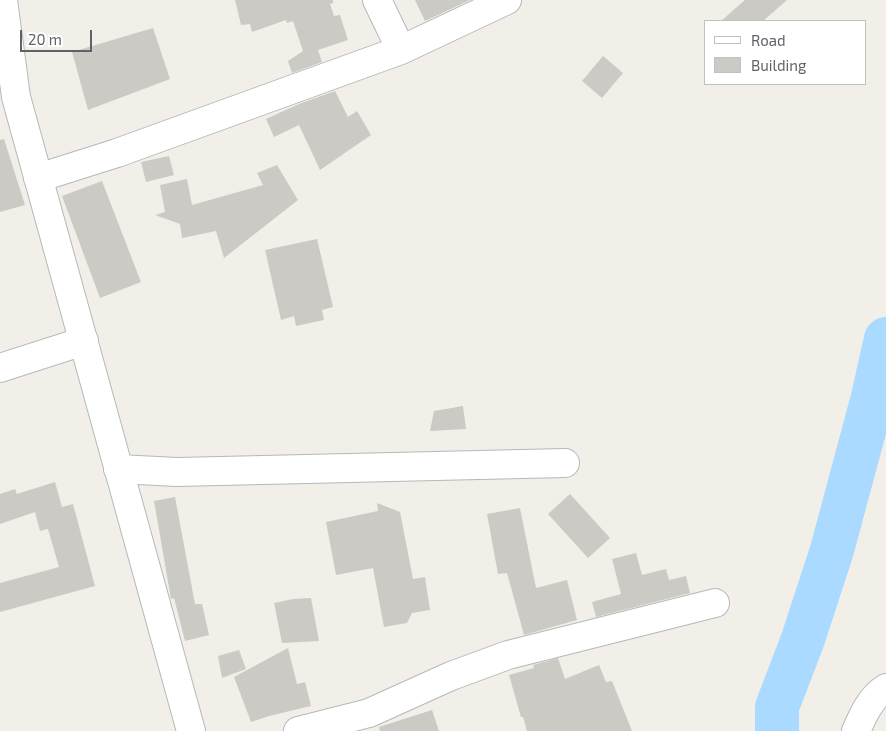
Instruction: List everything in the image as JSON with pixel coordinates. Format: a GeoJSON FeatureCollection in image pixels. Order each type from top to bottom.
{"type":"FeatureCollection","features":[{"type":"Feature","properties":{"kind":"street"},"geometry":{"type":"LineString","coordinates":[[3,0],[8,100],[38,178],[191,731]]}},
{"type":"Feature","properties":{"kind":"street"},"geometry":{"type":"LineString","coordinates":[[377,0],[401,50]]}},
{"type":"Feature","properties":{"kind":"street"},"geometry":{"type":"LineString","coordinates":[[38,178],[126,150],[401,50],[507,0]]}},
{"type":"Feature","properties":{"kind":"street"},"geometry":{"type":"LineString","coordinates":[[0,368],[84,342]]}},
{"type":"Feature","properties":{"kind":"street"},"geometry":{"type":"LineString","coordinates":[[118,468],[177,472],[565,464]]}},
{"type":"Feature","properties":{"kind":"street"},"geometry":{"type":"LineString","coordinates":[[298,731],[378,720],[451,676],[508,655],[714,603]]}},
{"type":"Feature","properties":{"kind":"street"},"geometry":{"type":"LineString","coordinates":[[856,731],[865,712],[879,692],[886,688]]}},
{"type":"Feature","properties":{"kind":"building"},"geometry":{"type":"Polygon","coordinates":[[[235,0],[333,0],[333,3],[330,4],[334,16],[340,15],[348,40],[318,50],[322,62],[292,73],[288,61],[303,51],[293,21],[287,23],[286,20],[252,32],[250,24],[241,25],[235,0]]]}},
{"type":"Feature","properties":{"kind":"building"},"geometry":{"type":"Polygon","coordinates":[[[415,0],[470,0],[425,21],[415,0]]]}},
{"type":"Feature","properties":{"kind":"building"},"geometry":{"type":"Polygon","coordinates":[[[745,0],[787,0],[764,20],[722,20],[745,0]]]}},
{"type":"Feature","properties":{"kind":"building"},"geometry":{"type":"Polygon","coordinates":[[[153,28],[170,79],[88,110],[72,52],[153,28]]]}},
{"type":"Feature","properties":{"kind":"building"},"geometry":{"type":"Polygon","coordinates":[[[603,56],[623,73],[602,98],[582,81],[603,56]]]}},
{"type":"Feature","properties":{"kind":"building"},"geometry":{"type":"Polygon","coordinates":[[[335,91],[348,117],[357,111],[371,135],[320,170],[299,125],[274,137],[266,119],[335,91]]]}},
{"type":"Feature","properties":{"kind":"building"},"geometry":{"type":"Polygon","coordinates":[[[4,139],[25,205],[0,212],[0,140],[4,139]]]}},
{"type":"Feature","properties":{"kind":"building"},"geometry":{"type":"Polygon","coordinates":[[[169,156],[174,175],[146,182],[141,162],[169,156]]]}},
{"type":"Feature","properties":{"kind":"building"},"geometry":{"type":"Polygon","coordinates":[[[277,165],[298,200],[224,258],[216,231],[182,238],[180,224],[155,215],[165,212],[160,185],[187,179],[192,205],[263,185],[257,173],[277,165]]]}},
{"type":"Feature","properties":{"kind":"building"},"geometry":{"type":"Polygon","coordinates":[[[102,181],[141,282],[100,298],[62,196],[102,181]]]}},
{"type":"Feature","properties":{"kind":"building"},"geometry":{"type":"Polygon","coordinates":[[[317,239],[333,307],[322,310],[324,320],[296,326],[294,316],[281,320],[265,250],[317,239]]]}},
{"type":"Feature","properties":{"kind":"building"},"geometry":{"type":"Polygon","coordinates":[[[463,406],[466,429],[430,431],[434,411],[463,406]]]}},
{"type":"Feature","properties":{"kind":"building"},"geometry":{"type":"Polygon","coordinates":[[[55,482],[62,507],[73,504],[95,586],[0,612],[0,583],[59,567],[48,529],[40,531],[35,512],[0,524],[0,494],[15,489],[17,494],[55,482]]]}},
{"type":"Feature","properties":{"kind":"building"},"geometry":{"type":"Polygon","coordinates":[[[570,494],[610,538],[588,558],[548,514],[570,494]]]}},
{"type":"Feature","properties":{"kind":"building"},"geometry":{"type":"Polygon","coordinates":[[[175,497],[195,604],[202,604],[209,635],[185,641],[174,598],[171,599],[154,501],[175,497]]]}},
{"type":"Feature","properties":{"kind":"building"},"geometry":{"type":"Polygon","coordinates":[[[377,503],[400,512],[413,579],[425,577],[430,610],[412,613],[407,623],[384,627],[373,568],[336,575],[326,522],[378,511],[377,503]]]}},
{"type":"Feature","properties":{"kind":"building"},"geometry":{"type":"Polygon","coordinates":[[[520,508],[536,588],[567,580],[577,620],[524,635],[507,573],[498,574],[487,514],[520,508]]]}},
{"type":"Feature","properties":{"kind":"building"},"geometry":{"type":"Polygon","coordinates":[[[636,553],[642,575],[666,569],[669,580],[686,576],[690,593],[596,617],[592,602],[621,594],[612,559],[636,553]]]}},
{"type":"Feature","properties":{"kind":"building"},"geometry":{"type":"Polygon","coordinates":[[[311,598],[319,641],[282,643],[274,603],[311,598]]]}},
{"type":"Feature","properties":{"kind":"building"},"geometry":{"type":"Polygon","coordinates":[[[288,648],[297,684],[305,682],[311,706],[251,722],[234,677],[288,648]]]}},
{"type":"Feature","properties":{"kind":"building"},"geometry":{"type":"Polygon","coordinates":[[[239,650],[246,669],[222,678],[218,656],[239,650]]]}},
{"type":"Feature","properties":{"kind":"building"},"geometry":{"type":"Polygon","coordinates":[[[558,658],[565,679],[599,665],[606,682],[612,681],[632,731],[527,731],[509,675],[534,668],[533,665],[558,658]]]}},
{"type":"Feature","properties":{"kind":"building"},"geometry":{"type":"Polygon","coordinates":[[[432,710],[439,731],[380,731],[379,727],[432,710]]]}},
{"type":"Feature","properties":{"kind":"waterway"},"geometry":{"type":"LineString","coordinates":[[777,731],[777,707],[803,639],[832,550],[872,401],[886,339]]}}]}
